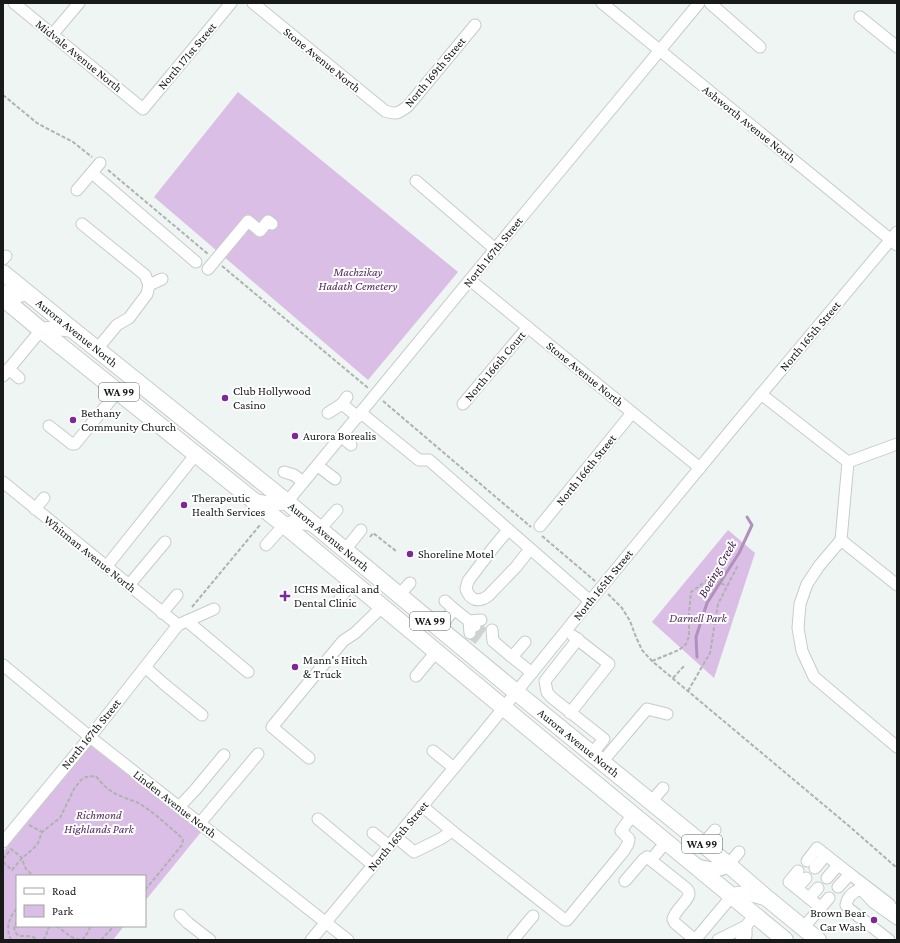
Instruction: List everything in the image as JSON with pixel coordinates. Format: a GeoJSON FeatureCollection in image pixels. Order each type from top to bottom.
{"type":"FeatureCollection","features":[{"type":"Feature","properties":{"kind":"highway","name":"Aurora Avenue North"},"geometry":{"type":"LineString","coordinates":[[3,273],[318,527],[818,940]]}},
{"type":"Feature","properties":{"kind":"highway","name":"Aurora Avenue North"},"geometry":{"type":"LineString","coordinates":[[3,298],[255,501],[732,896],[747,929],[785,940]]}},
{"type":"Feature","properties":{"kind":"main road"},"geometry":{"type":"LineString","coordinates":[[3,292],[12,296],[19,296],[27,292]]}},
{"type":"Feature","properties":{"kind":"main road"},"geometry":{"type":"LineString","coordinates":[[41,330],[58,328],[73,330]]}},
{"type":"Feature","properties":{"kind":"main road"},"geometry":{"type":"LineString","coordinates":[[255,501],[267,504],[287,502]]}},
{"type":"Feature","properties":{"kind":"main road"},"geometry":{"type":"LineString","coordinates":[[284,525],[293,522],[300,522],[318,527]]}},
{"type":"Feature","properties":{"kind":"main road"},"geometry":{"type":"LineString","coordinates":[[695,866],[714,870],[728,865]]}},
{"type":"Feature","properties":{"kind":"main road"},"geometry":{"type":"LineString","coordinates":[[732,896],[745,893],[768,899]]}},
{"type":"Feature","properties":{"kind":"street","name":"Midvale Avenue North"},"geometry":{"type":"LineString","coordinates":[[14,3],[143,109]]}},
{"type":"Feature","properties":{"kind":"street"},"geometry":{"type":"LineString","coordinates":[[52,35],[78,3]]}},
{"type":"Feature","properties":{"kind":"street","name":"North 171st Street"},"geometry":{"type":"LineString","coordinates":[[143,109],[231,3]]}},
{"type":"Feature","properties":{"kind":"street","name":"Stone Avenue North"},"geometry":{"type":"LineString","coordinates":[[253,3],[385,111],[392,114]]}},
{"type":"Feature","properties":{"kind":"street","name":"Ashworth Avenue North"},"geometry":{"type":"LineString","coordinates":[[602,3],[895,239]]}},
{"type":"Feature","properties":{"kind":"street","name":"North 167th Street"},"geometry":{"type":"LineString","coordinates":[[287,502],[342,437],[495,248],[699,3]]}},
{"type":"Feature","properties":{"kind":"street"},"geometry":{"type":"LineString","coordinates":[[710,3],[760,46]]}},
{"type":"Feature","properties":{"kind":"street"},"geometry":{"type":"LineString","coordinates":[[860,17],[897,47]]}},
{"type":"Feature","properties":{"kind":"street","name":"North 169th Street"},"geometry":{"type":"LineString","coordinates":[[392,114],[400,112],[408,106],[475,25]]}},
{"type":"Feature","properties":{"kind":"street"},"geometry":{"type":"LineString","coordinates":[[77,190],[100,164]]}},
{"type":"Feature","properties":{"kind":"street"},"geometry":{"type":"LineString","coordinates":[[92,173],[196,262]]}},
{"type":"Feature","properties":{"kind":"street"},"geometry":{"type":"LineString","coordinates":[[416,181],[495,248]]}},
{"type":"Feature","properties":{"kind":"street"},"geometry":{"type":"LineString","coordinates":[[212,264],[248,220],[260,231],[268,221],[272,224]]}},
{"type":"Feature","properties":{"kind":"street"},"geometry":{"type":"LineString","coordinates":[[82,224],[145,275],[149,285],[147,294],[128,318],[117,325],[97,349]]}},
{"type":"Feature","properties":{"kind":"street","name":"North 165th Street"},"geometry":{"type":"LineString","coordinates":[[311,940],[504,708],[566,630],[803,343],[895,239]]}},
{"type":"Feature","properties":{"kind":"street"},"geometry":{"type":"LineString","coordinates":[[149,285],[162,279]]}},
{"type":"Feature","properties":{"kind":"street","name":"Stone Avenue North"},"geometry":{"type":"LineString","coordinates":[[470,280],[700,468]]}},
{"type":"Feature","properties":{"kind":"street","name":"North 166th Court"},"geometry":{"type":"LineString","coordinates":[[463,404],[528,327]]}},
{"type":"Feature","properties":{"kind":"street"},"geometry":{"type":"LineString","coordinates":[[19,378],[6,373],[41,330]]}},
{"type":"Feature","properties":{"kind":"street"},"geometry":{"type":"LineString","coordinates":[[112,412],[121,394]]}},
{"type":"Feature","properties":{"kind":"street"},"geometry":{"type":"LineString","coordinates":[[49,426],[72,444],[75,444],[121,394]]}},
{"type":"Feature","properties":{"kind":"street"},"geometry":{"type":"LineString","coordinates":[[761,394],[848,462]]}},
{"type":"Feature","properties":{"kind":"street"},"geometry":{"type":"LineString","coordinates":[[328,413],[345,400],[359,415],[419,460],[429,460],[590,601]]}},
{"type":"Feature","properties":{"kind":"street","name":"North 166th Street"},"geometry":{"type":"LineString","coordinates":[[536,529],[632,413]]}},
{"type":"Feature","properties":{"kind":"street"},"geometry":{"type":"LineString","coordinates":[[342,437],[351,445]]}},
{"type":"Feature","properties":{"kind":"street"},"geometry":{"type":"LineString","coordinates":[[848,462],[897,444]]}},
{"type":"Feature","properties":{"kind":"street"},"geometry":{"type":"LineString","coordinates":[[106,567],[196,454]]}},
{"type":"Feature","properties":{"kind":"street"},"geometry":{"type":"LineString","coordinates":[[848,462],[841,540],[819,566],[807,584],[800,604],[798,628],[802,651],[814,677],[897,748]]}},
{"type":"Feature","properties":{"kind":"street"},"geometry":{"type":"LineString","coordinates":[[318,466],[335,478]]}},
{"type":"Feature","properties":{"kind":"street"},"geometry":{"type":"LineString","coordinates":[[284,472],[294,475],[303,482]]}},
{"type":"Feature","properties":{"kind":"street","name":"Whitman Avenue North"},"geometry":{"type":"LineString","coordinates":[[3,482],[162,613],[182,623],[248,672]]}},
{"type":"Feature","properties":{"kind":"street"},"geometry":{"type":"LineString","coordinates":[[35,509],[44,498]]}},
{"type":"Feature","properties":{"kind":"street"},"geometry":{"type":"LineString","coordinates":[[318,527],[337,510]]}},
{"type":"Feature","properties":{"kind":"street"},"geometry":{"type":"LineString","coordinates":[[266,545],[284,525]]}},
{"type":"Feature","properties":{"kind":"street"},"geometry":{"type":"LineString","coordinates":[[508,530],[468,581],[466,589],[473,599],[478,600],[488,596],[516,567],[530,549]]}},
{"type":"Feature","properties":{"kind":"street"},"geometry":{"type":"LineString","coordinates":[[345,550],[366,533]]}},
{"type":"Feature","properties":{"kind":"street"},"geometry":{"type":"LineString","coordinates":[[841,540],[897,585]]}},
{"type":"Feature","properties":{"kind":"street"},"geometry":{"type":"LineString","coordinates":[[129,586],[165,542]]}},
{"type":"Feature","properties":{"kind":"street"},"geometry":{"type":"LineString","coordinates":[[340,598],[353,582]]}},
{"type":"Feature","properties":{"kind":"street"},"geometry":{"type":"LineString","coordinates":[[399,595],[410,583]]}},
{"type":"Feature","properties":{"kind":"street"},"geometry":{"type":"LineString","coordinates":[[162,613],[177,595]]}},
{"type":"Feature","properties":{"kind":"street"},"geometry":{"type":"LineString","coordinates":[[445,601],[474,625]]}},
{"type":"Feature","properties":{"kind":"street"},"geometry":{"type":"LineString","coordinates":[[309,758],[272,727],[343,641],[355,633],[382,607]]}},
{"type":"Feature","properties":{"kind":"street"},"geometry":{"type":"LineString","coordinates":[[182,623],[214,609]]}},
{"type":"Feature","properties":{"kind":"street"},"geometry":{"type":"LineString","coordinates":[[439,628],[454,609]]}},
{"type":"Feature","properties":{"kind":"street","name":"North 167th Street"},"geometry":{"type":"LineString","coordinates":[[3,842],[182,623]]}},
{"type":"Feature","properties":{"kind":"street"},"geometry":{"type":"LineString","coordinates":[[566,630],[608,664],[570,713]]}},
{"type":"Feature","properties":{"kind":"street"},"geometry":{"type":"LineString","coordinates":[[489,637],[532,673]]}},
{"type":"Feature","properties":{"kind":"street"},"geometry":{"type":"LineString","coordinates":[[578,639],[545,681],[547,692],[552,698],[604,739],[597,758]]}},
{"type":"Feature","properties":{"kind":"street"},"geometry":{"type":"LineString","coordinates":[[512,657],[525,642]]}},
{"type":"Feature","properties":{"kind":"street"},"geometry":{"type":"LineString","coordinates":[[416,676],[436,652]]}},
{"type":"Feature","properties":{"kind":"street","name":"Linden Avenue North"},"geometry":{"type":"LineString","coordinates":[[3,665],[90,737],[348,940]]}},
{"type":"Feature","properties":{"kind":"street"},"geometry":{"type":"LineString","coordinates":[[145,667],[202,715]]}},
{"type":"Feature","properties":{"kind":"street"},"geometry":{"type":"LineString","coordinates":[[597,758],[647,709],[667,714]]}},
{"type":"Feature","properties":{"kind":"street"},"geometry":{"type":"LineString","coordinates":[[432,751],[454,768]]}},
{"type":"Feature","properties":{"kind":"street"},"geometry":{"type":"LineString","coordinates":[[200,824],[258,754]]}},
{"type":"Feature","properties":{"kind":"street"},"geometry":{"type":"LineString","coordinates":[[179,807],[224,755]]}},
{"type":"Feature","properties":{"kind":"street"},"geometry":{"type":"LineString","coordinates":[[651,802],[663,788]]}},
{"type":"Feature","properties":{"kind":"street"},"geometry":{"type":"LineString","coordinates":[[422,806],[565,920],[567,920],[623,852],[628,844],[629,838],[621,831],[633,814]]}},
{"type":"Feature","properties":{"kind":"street"},"geometry":{"type":"LineString","coordinates":[[318,819],[373,865]]}},
{"type":"Feature","properties":{"kind":"street"},"geometry":{"type":"LineString","coordinates":[[703,844],[715,830]]}},
{"type":"Feature","properties":{"kind":"street"},"geometry":{"type":"LineString","coordinates":[[396,837],[414,852],[442,838],[452,831]]}},
{"type":"Feature","properties":{"kind":"street"},"geometry":{"type":"LineString","coordinates":[[373,833],[389,846]]}},
{"type":"Feature","properties":{"kind":"street"},"geometry":{"type":"LineString","coordinates":[[651,860],[666,842]]}},
{"type":"Feature","properties":{"kind":"street"},"geometry":{"type":"LineString","coordinates":[[811,864],[817,848],[889,904],[897,918]]}},
{"type":"Feature","properties":{"kind":"street"},"geometry":{"type":"LineString","coordinates":[[728,865],[739,852]]}},
{"type":"Feature","properties":{"kind":"street"},"geometry":{"type":"LineString","coordinates":[[625,881],[647,857],[686,888],[689,891],[689,895],[674,914],[673,919],[675,923],[695,940],[732,896]]}},
{"type":"Feature","properties":{"kind":"street"},"geometry":{"type":"LineString","coordinates":[[826,878],[838,865]]}},
{"type":"Feature","properties":{"kind":"street"},"geometry":{"type":"LineString","coordinates":[[802,874],[797,888],[820,907]]}},
{"type":"Feature","properties":{"kind":"street"},"geometry":{"type":"LineString","coordinates":[[838,888],[850,874]]}},
{"type":"Feature","properties":{"kind":"street"},"geometry":{"type":"LineString","coordinates":[[809,898],[818,888]]}},
{"type":"Feature","properties":{"kind":"street"},"geometry":{"type":"LineString","coordinates":[[889,940],[849,909],[846,906],[847,900],[854,892],[858,890],[863,891],[873,902],[897,918]]}},
{"type":"Feature","properties":{"kind":"street"},"geometry":{"type":"LineString","coordinates":[[803,928],[829,898]]}},
{"type":"Feature","properties":{"kind":"street"},"geometry":{"type":"LineString","coordinates":[[180,915],[210,940]]}},
{"type":"Feature","properties":{"kind":"street"},"geometry":{"type":"LineString","coordinates":[[513,940],[533,916]]}},
{"type":"Feature","properties":{"kind":"street"},"geometry":{"type":"LineString","coordinates":[[718,940],[747,929]]}},
{"type":"Feature","properties":{"kind":"path"},"geometry":{"type":"LineString","coordinates":[[3,95],[37,123],[83,149],[212,264],[370,390]]}},
{"type":"Feature","properties":{"kind":"path"},"geometry":{"type":"LineString","coordinates":[[380,398],[536,529],[596,582]]}},
{"type":"Feature","properties":{"kind":"path"},"geometry":{"type":"LineString","coordinates":[[192,607],[260,525]]}},
{"type":"Feature","properties":{"kind":"path"},"geometry":{"type":"LineString","coordinates":[[366,533],[373,533],[396,551]]}},
{"type":"Feature","properties":{"kind":"path"},"geometry":{"type":"LineString","coordinates":[[688,691],[710,653],[718,604],[738,565]]}},
{"type":"Feature","properties":{"kind":"path"},"geometry":{"type":"LineString","coordinates":[[652,661],[679,650],[686,644],[688,636],[691,592],[709,579],[727,586]]}},
{"type":"Feature","properties":{"kind":"path"},"geometry":{"type":"LineString","coordinates":[[605,591],[622,608],[630,621],[642,650],[652,661],[897,868]]}},
{"type":"Feature","properties":{"kind":"path"},"geometry":{"type":"LineString","coordinates":[[673,678],[685,665]]}},
{"type":"Feature","properties":{"kind":"path"},"geometry":{"type":"LineString","coordinates":[[3,862],[12,870],[38,843],[42,832],[60,818],[71,794],[81,780],[86,777],[96,776],[100,782],[111,791],[134,801],[149,810],[183,840],[182,845],[146,889]]}},
{"type":"Feature","properties":{"kind":"path"},"geometry":{"type":"LineString","coordinates":[[25,823],[42,832]]}},
{"type":"Feature","properties":{"kind":"path"},"geometry":{"type":"LineString","coordinates":[[3,858],[11,849],[22,858],[24,865],[31,875]]}},
{"type":"Feature","properties":{"kind":"path"},"geometry":{"type":"LineString","coordinates":[[11,940],[8,929],[10,918],[16,909]]}},
{"type":"Feature","properties":{"kind":"path"},"geometry":{"type":"LineString","coordinates":[[16,923],[14,928],[15,932],[19,935],[31,936],[38,940]]}},
{"type":"Feature","properties":{"kind":"path"},"geometry":{"type":"LineString","coordinates":[[43,940],[46,937],[47,930],[49,927]]}},
{"type":"Feature","properties":{"kind":"path"},"geometry":{"type":"LineString","coordinates":[[57,927],[76,940],[82,940],[90,927]]}},
{"type":"Feature","properties":{"kind":"path"},"geometry":{"type":"LineString","coordinates":[[101,940],[113,927]]}},
{"type":"Feature","properties":{"kind":"path"},"geometry":{"type":"LineString","coordinates":[[24,936],[26,940]]}},
{"type":"Feature","properties":{"kind":"green space","name":"Machzikay Hadath Cemetery"},"geometry":{"type":"Polygon","coordinates":[[[238,92],[458,272],[368,380],[154,197],[238,92]]]}},
{"type":"Feature","properties":{"kind":"green space","name":"Darnell Park"},"geometry":{"type":"Polygon","coordinates":[[[728,530],[755,553],[714,678],[652,622],[728,530]]]}},
{"type":"Feature","properties":{"kind":"green space","name":"Richmond Highlands Park"},"geometry":{"type":"Polygon","coordinates":[[[90,745],[201,832],[146,900],[146,875],[16,875],[16,927],[123,927],[113,940],[3,940],[3,852],[90,745]]]}},
{"type":"Feature","properties":{"kind":"waterway","name":"Boeing Creek"},"geometry":{"type":"LineString","coordinates":[[697,657],[696,637],[707,603],[739,553],[752,525],[747,517]]}},
{"type":"Feature","properties":{"kind":"tunnel"},"geometry":{"type":"LineString","coordinates":[[475,626],[487,636]]}},
{"type":"Feature","properties":{"kind":"tunnel"},"geometry":{"type":"LineString","coordinates":[[470,633],[482,642]]}},
{"type":"Feature","properties":{"kind":"place","name":"Club Hollywood Casino"},"geometry":{"type":"Point","coordinates":[225,398]}},
{"type":"Feature","properties":{"kind":"place","name":"Bethany Community Church"},"geometry":{"type":"Point","coordinates":[73,420]}},
{"type":"Feature","properties":{"kind":"place","name":"Aurora Borealis"},"geometry":{"type":"Point","coordinates":[295,436]}},
{"type":"Feature","properties":{"kind":"place","name":"Therapeutic Health Services"},"geometry":{"type":"Point","coordinates":[184,505]}},
{"type":"Feature","properties":{"kind":"place","name":"Shoreline Motel"},"geometry":{"type":"Point","coordinates":[410,554]}},
{"type":"Feature","properties":{"kind":"place","name":"ICHS Medical and Dental Clinic"},"geometry":{"type":"Point","coordinates":[285,596]}},
{"type":"Feature","properties":{"kind":"place","name":"Mann's Hitch & Truck"},"geometry":{"type":"Point","coordinates":[295,667]}},
{"type":"Feature","properties":{"kind":"place","name":"Brown Bear Car Wash"},"geometry":{"type":"Point","coordinates":[874,920]}}]}
